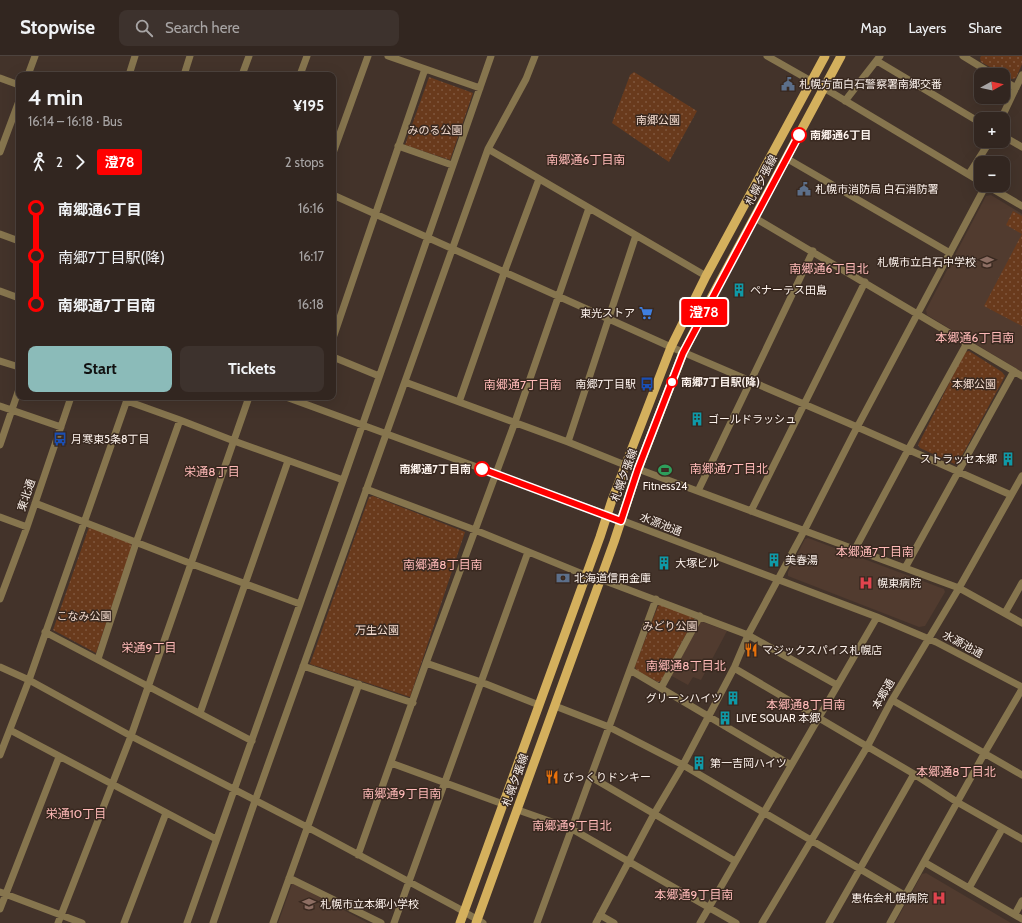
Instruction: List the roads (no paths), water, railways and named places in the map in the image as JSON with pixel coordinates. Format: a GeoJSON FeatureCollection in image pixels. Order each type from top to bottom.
{"type":"FeatureCollection","features":[{"type":"Feature","properties":{"kind":"main road","name":"札幌夕張線"},"geometry":{"type":"LineString","coordinates":[[460,923],[625,465],[671,348],[706,276],[825,56]]}},
{"type":"Feature","properties":{"kind":"main road","name":"札幌夕張線"},"geometry":{"type":"LineString","coordinates":[[479,922],[638,469],[683,353],[786,158],[842,56]]}},
{"type":"Feature","properties":{"kind":"street"},"geometry":{"type":"LineString","coordinates":[[29,72],[35,56]]}},
{"type":"Feature","properties":{"kind":"street"},"geometry":{"type":"LineString","coordinates":[[130,72],[136,56]]}},
{"type":"Feature","properties":{"kind":"street"},"geometry":{"type":"LineString","coordinates":[[185,72],[190,56]]}},
{"type":"Feature","properties":{"kind":"street"},"geometry":{"type":"LineString","coordinates":[[243,72],[249,56]]}},
{"type":"Feature","properties":{"kind":"street"},"geometry":{"type":"LineString","coordinates":[[301,72],[306,56]]}},
{"type":"Feature","properties":{"kind":"street"},"geometry":{"type":"LineString","coordinates":[[336,145],[368,56]]}},
{"type":"Feature","properties":{"kind":"street"},"geometry":{"type":"LineString","coordinates":[[388,56],[480,88]]}},
{"type":"Feature","properties":{"kind":"street"},"geometry":{"type":"LineString","coordinates":[[187,923],[216,839],[235,790],[342,480],[363,425],[491,56]]}},
{"type":"Feature","properties":{"kind":"street"},"geometry":{"type":"LineString","coordinates":[[213,923],[451,249],[488,149],[526,79],[535,56]]}},
{"type":"Feature","properties":{"kind":"street"},"geometry":{"type":"LineString","coordinates":[[767,56],[974,177]]}},
{"type":"Feature","properties":{"kind":"street"},"geometry":{"type":"LineString","coordinates":[[963,56],[974,59],[985,68]]}},
{"type":"Feature","properties":{"kind":"street"},"geometry":{"type":"LineString","coordinates":[[845,101],[879,58],[974,119]]}},
{"type":"Feature","properties":{"kind":"street"},"geometry":{"type":"LineString","coordinates":[[336,329],[425,69]]}},
{"type":"Feature","properties":{"kind":"street"},"geometry":{"type":"LineString","coordinates":[[1005,112],[1022,75]]}},
{"type":"Feature","properties":{"kind":"street"},"geometry":{"type":"LineString","coordinates":[[0,78],[16,84]]}},
{"type":"Feature","properties":{"kind":"street"},"geometry":{"type":"LineString","coordinates":[[1010,84],[1016,88]]}},
{"type":"Feature","properties":{"kind":"street"},"geometry":{"type":"LineString","coordinates":[[1,147],[16,109]]}},
{"type":"Feature","properties":{"kind":"street"},"geometry":{"type":"LineString","coordinates":[[1010,140],[1022,147]]}},
{"type":"Feature","properties":{"kind":"street"},"geometry":{"type":"LineString","coordinates":[[398,146],[452,165]]}},
{"type":"Feature","properties":{"kind":"street"},"geometry":{"type":"LineString","coordinates":[[969,174],[986,148]]}},
{"type":"Feature","properties":{"kind":"street"},"geometry":{"type":"LineString","coordinates":[[488,149],[706,276]]}},
{"type":"Feature","properties":{"kind":"street"},"geometry":{"type":"LineString","coordinates":[[786,158],[950,253]]}},
{"type":"Feature","properties":{"kind":"street"},"geometry":{"type":"LineString","coordinates":[[459,402],[538,179]]}},
{"type":"Feature","properties":{"kind":"street"},"geometry":{"type":"LineString","coordinates":[[596,923],[654,814],[683,765],[734,668],[748,635],[982,192]]}},
{"type":"Feature","properties":{"kind":"street"},"geometry":{"type":"LineString","coordinates":[[998,192],[1022,206]]}},
{"type":"Feature","properties":{"kind":"street"},"geometry":{"type":"LineString","coordinates":[[336,197],[671,348],[857,427],[1011,495]]}},
{"type":"Feature","properties":{"kind":"street"},"geometry":{"type":"LineString","coordinates":[[358,855],[426,663],[515,422],[589,208]]}},
{"type":"Feature","properties":{"kind":"street"},"geometry":{"type":"LineString","coordinates":[[755,218],[918,313],[1022,376]]}},
{"type":"Feature","properties":{"kind":"street"},"geometry":{"type":"LineString","coordinates":[[0,234],[16,240]]}},
{"type":"Feature","properties":{"kind":"street"},"geometry":{"type":"LineString","coordinates":[[568,442],[636,235]]}},
{"type":"Feature","properties":{"kind":"street"},"geometry":{"type":"LineString","coordinates":[[698,491],[812,251]]}},
{"type":"Feature","properties":{"kind":"street"},"geometry":{"type":"LineString","coordinates":[[751,511],[865,282]]}},
{"type":"Feature","properties":{"kind":"street"},"geometry":{"type":"LineString","coordinates":[[0,291],[16,297]]}},
{"type":"Feature","properties":{"kind":"street"},"geometry":{"type":"LineString","coordinates":[[855,550],[967,343]]}},
{"type":"Feature","properties":{"kind":"street"},"geometry":{"type":"LineString","coordinates":[[336,358],[379,376]]}},
{"type":"Feature","properties":{"kind":"street"},"geometry":{"type":"LineString","coordinates":[[0,361],[16,367]]}},
{"type":"Feature","properties":{"kind":"street"},"geometry":{"type":"LineString","coordinates":[[904,568],[1014,371]]}},
{"type":"Feature","properties":{"kind":"street"},"geometry":{"type":"LineString","coordinates":[[405,382],[515,422],[625,465]]}},
{"type":"Feature","properties":{"kind":"street"},"geometry":{"type":"LineString","coordinates":[[0,445],[16,398]]}},
{"type":"Feature","properties":{"kind":"street","name":"東北通"},"geometry":{"type":"LineString","coordinates":[[0,598],[27,527],[70,400]]}},
{"type":"Feature","properties":{"kind":"street"},"geometry":{"type":"LineString","coordinates":[[0,755],[29,680],[127,400]]}},
{"type":"Feature","properties":{"kind":"street"},"geometry":{"type":"LineString","coordinates":[[130,400],[234,441],[342,480]]}},
{"type":"Feature","properties":{"kind":"street"},"geometry":{"type":"LineString","coordinates":[[58,923],[131,736],[248,400]]}},
{"type":"Feature","properties":{"kind":"street","name":"水源池通"},"geometry":{"type":"LineString","coordinates":[[294,400],[608,515],[877,617],[929,638],[1022,688]]}},
{"type":"Feature","properties":{"kind":"street"},"geometry":{"type":"LineString","coordinates":[[0,406],[61,427]]}},
{"type":"Feature","properties":{"kind":"street"},"geometry":{"type":"LineString","coordinates":[[98,659],[136,542],[180,420]]}},
{"type":"Feature","properties":{"kind":"street"},"geometry":{"type":"LineString","coordinates":[[200,713],[288,461]]}},
{"type":"Feature","properties":{"kind":"street"},"geometry":{"type":"LineString","coordinates":[[638,469],[959,588],[1022,623]]}},
{"type":"Feature","properties":{"kind":"street","name":"本郷通"},"geometry":{"type":"LineString","coordinates":[[762,923],[813,840],[867,747],[892,700],[959,588],[1022,476]]}},
{"type":"Feature","properties":{"kind":"street"},"geometry":{"type":"LineString","coordinates":[[366,489],[476,530],[585,575]]}},
{"type":"Feature","properties":{"kind":"street"},"geometry":{"type":"LineString","coordinates":[[35,503],[300,604]]}},
{"type":"Feature","properties":{"kind":"street"},"geometry":{"type":"LineString","coordinates":[[0,517],[27,527]]}},
{"type":"Feature","properties":{"kind":"street"},"geometry":{"type":"LineString","coordinates":[[394,923],[528,552]]}},
{"type":"Feature","properties":{"kind":"street"},"geometry":{"type":"LineString","coordinates":[[600,579],[748,635],[837,685]]}},
{"type":"Feature","properties":{"kind":"street"},"geometry":{"type":"LineString","coordinates":[[1005,613],[1022,583]]}},
{"type":"Feature","properties":{"kind":"street"},"geometry":{"type":"LineString","coordinates":[[537,923],[656,599]]}},
{"type":"Feature","properties":{"kind":"street"},"geometry":{"type":"LineString","coordinates":[[660,688],[700,616]]}},
{"type":"Feature","properties":{"kind":"street"},"geometry":{"type":"LineString","coordinates":[[700,923],[877,617]]}},
{"type":"Feature","properties":{"kind":"street"},"geometry":{"type":"LineString","coordinates":[[45,632],[252,741]]}},
{"type":"Feature","properties":{"kind":"street"},"geometry":{"type":"LineString","coordinates":[[426,663],[481,682],[539,705]]}},
{"type":"Feature","properties":{"kind":"street"},"geometry":{"type":"LineString","coordinates":[[0,666],[307,827],[464,912],[479,922]]}},
{"type":"Feature","properties":{"kind":"street"},"geometry":{"type":"LineString","coordinates":[[303,666],[413,703]]}},
{"type":"Feature","properties":{"kind":"street"},"geometry":{"type":"LineString","coordinates":[[734,668],[914,774],[1002,829],[1022,839]]}},
{"type":"Feature","properties":{"kind":"street"},"geometry":{"type":"LineString","coordinates":[[630,670],[791,765]]}},
{"type":"Feature","properties":{"kind":"street"},"geometry":{"type":"LineString","coordinates":[[273,923],[359,684]]}},
{"type":"Feature","properties":{"kind":"street"},"geometry":{"type":"LineString","coordinates":[[890,923],[1022,688]]}},
{"type":"Feature","properties":{"kind":"street"},"geometry":{"type":"LineString","coordinates":[[892,700],[1022,775]]}},
{"type":"Feature","properties":{"kind":"street"},"geometry":{"type":"LineString","coordinates":[[554,706],[610,726],[683,765],[906,896]]}},
{"type":"Feature","properties":{"kind":"street"},"geometry":{"type":"LineString","coordinates":[[10,730],[216,839]]}},
{"type":"Feature","properties":{"kind":"street"},"geometry":{"type":"LineString","coordinates":[[0,909],[3,893],[59,756]]}},
{"type":"Feature","properties":{"kind":"street"},"geometry":{"type":"LineString","coordinates":[[391,763],[503,804]]}},
{"type":"Feature","properties":{"kind":"street"},"geometry":{"type":"LineString","coordinates":[[829,923],[914,774]]}},
{"type":"Feature","properties":{"kind":"street"},"geometry":{"type":"LineString","coordinates":[[591,776],[735,861]]}},
{"type":"Feature","properties":{"kind":"street"},"geometry":{"type":"LineString","coordinates":[[518,810],[572,829],[628,863],[736,923]]}},
{"type":"Feature","properties":{"kind":"street"},"geometry":{"type":"LineString","coordinates":[[124,923],[166,813]]}},
{"type":"Feature","properties":{"kind":"street"},"geometry":{"type":"LineString","coordinates":[[969,888],[1002,829]]}},
{"type":"Feature","properties":{"kind":"street"},"geometry":{"type":"LineString","coordinates":[[924,862],[1022,919]]}},
{"type":"Feature","properties":{"kind":"street"},"geometry":{"type":"LineString","coordinates":[[289,878],[381,923]]}},
{"type":"Feature","properties":{"kind":"street"},"geometry":{"type":"LineString","coordinates":[[3,893],[82,923]]}},
{"type":"Feature","properties":{"kind":"street"},"geometry":{"type":"LineString","coordinates":[[1015,914],[1022,901]]}},
{"type":"Feature","properties":{"kind":"street"},"geometry":{"type":"LineString","coordinates":[[600,916],[614,923]]}},
{"type":"Feature","properties":{"kind":"place","name":"札幌方面白石警察署南郷交番"},"geometry":{"type":"Point","coordinates":[788,84]}},
{"type":"Feature","properties":{"kind":"place","name":"南郷通6丁目"},"geometry":{"type":"Point","coordinates":[799,135]}},
{"type":"Feature","properties":{"kind":"place","name":"札幌市消防局 白石消防署"},"geometry":{"type":"Point","coordinates":[804,189]}},
{"type":"Feature","properties":{"kind":"place","name":"札幌市立白石中学校"},"geometry":{"type":"Point","coordinates":[987,262]}},
{"type":"Feature","properties":{"kind":"place","name":"ペナーテス田島"},"geometry":{"type":"Point","coordinates":[739,290]}},
{"type":"Feature","properties":{"kind":"place","name":"東光ストア"},"geometry":{"type":"Point","coordinates":[646,313]}},
{"type":"Feature","properties":{"kind":"place","name":"南郷7丁目駅(降)"},"geometry":{"type":"Point","coordinates":[672,382]}},
{"type":"Feature","properties":{"kind":"place","name":"南郷7丁目駅"},"geometry":{"type":"Point","coordinates":[647,384]}},
{"type":"Feature","properties":{"kind":"place","name":"ゴールドラッシュ"},"geometry":{"type":"Point","coordinates":[697,419]}},
{"type":"Feature","properties":{"kind":"place","name":"月寒東5条8丁目"},"geometry":{"type":"Point","coordinates":[60,439]}},
{"type":"Feature","properties":{"kind":"place","name":"ストラッセ本郷"},"geometry":{"type":"Point","coordinates":[1008,459]}},
{"type":"Feature","properties":{"kind":"place","name":"南郷通7丁目南"},"geometry":{"type":"Point","coordinates":[482,469]}},
{"type":"Feature","properties":{"kind":"place","name":"Fitness24"},"geometry":{"type":"Point","coordinates":[665,470]}},
{"type":"Feature","properties":{"kind":"place","name":"美春湯"},"geometry":{"type":"Point","coordinates":[774,560]}},
{"type":"Feature","properties":{"kind":"place","name":"大塚ビル"},"geometry":{"type":"Point","coordinates":[664,563]}},
{"type":"Feature","properties":{"kind":"place","name":"北海道信用金庫"},"geometry":{"type":"Point","coordinates":[563,578]}},
{"type":"Feature","properties":{"kind":"place","name":"幌東病院"},"geometry":{"type":"Point","coordinates":[866,583]}},
{"type":"Feature","properties":{"kind":"place","name":"マジックスパイス札幌店"},"geometry":{"type":"Point","coordinates":[751,650]}},
{"type":"Feature","properties":{"kind":"place","name":"グリーンハイツ"},"geometry":{"type":"Point","coordinates":[733,698]}},
{"type":"Feature","properties":{"kind":"place","name":"LIVE SQUAR 本郷"},"geometry":{"type":"Point","coordinates":[725,718]}},
{"type":"Feature","properties":{"kind":"place","name":"第一吉岡ハイツ"},"geometry":{"type":"Point","coordinates":[699,763]}},
{"type":"Feature","properties":{"kind":"place","name":"びっくりドンキー"},"geometry":{"type":"Point","coordinates":[552,777]}},
{"type":"Feature","properties":{"kind":"place","name":"恵佑会札幌病院"},"geometry":{"type":"Point","coordinates":[939,898]}},
{"type":"Feature","properties":{"kind":"place","name":"札幌市立本郷小学校"},"geometry":{"type":"Point","coordinates":[309,904]}},
{"type":"Feature","properties":{"kind":"district","name":"南郷通6丁目南"},"geometry":{"type":"Point","coordinates":[586,159]}},
{"type":"Feature","properties":{"kind":"district","name":"南郷通6丁目北"},"geometry":{"type":"Point","coordinates":[829,268]}},
{"type":"Feature","properties":{"kind":"district","name":"本郷通6丁目南"},"geometry":{"type":"Point","coordinates":[975,337]}},
{"type":"Feature","properties":{"kind":"district","name":"南郷通7丁目南"},"geometry":{"type":"Point","coordinates":[523,384]}},
{"type":"Feature","properties":{"kind":"district","name":"南郷通7丁目北"},"geometry":{"type":"Point","coordinates":[729,468]}},
{"type":"Feature","properties":{"kind":"district","name":"栄通8丁目"},"geometry":{"type":"Point","coordinates":[212,471]}},
{"type":"Feature","properties":{"kind":"district","name":"本郷通7丁目南"},"geometry":{"type":"Point","coordinates":[875,551]}},
{"type":"Feature","properties":{"kind":"district","name":"南郷通8丁目南"},"geometry":{"type":"Point","coordinates":[443,564]}},
{"type":"Feature","properties":{"kind":"district","name":"栄通9丁目"},"geometry":{"type":"Point","coordinates":[149,647]}},
{"type":"Feature","properties":{"kind":"district","name":"南郷通8丁目北"},"geometry":{"type":"Point","coordinates":[686,665]}},
{"type":"Feature","properties":{"kind":"district","name":"本郷通8丁目南"},"geometry":{"type":"Point","coordinates":[806,704]}},
{"type":"Feature","properties":{"kind":"district","name":"本郷通8丁目北"},"geometry":{"type":"Point","coordinates":[956,771]}},
{"type":"Feature","properties":{"kind":"district","name":"南郷通9丁目南"},"geometry":{"type":"Point","coordinates":[402,793]}},
{"type":"Feature","properties":{"kind":"district","name":"栄通10丁目"},"geometry":{"type":"Point","coordinates":[76,813]}},
{"type":"Feature","properties":{"kind":"district","name":"南郷通9丁目北"},"geometry":{"type":"Point","coordinates":[572,825]}},
{"type":"Feature","properties":{"kind":"district","name":"本郷通9丁目南"},"geometry":{"type":"Point","coordinates":[694,894]}},
{"type":"Feature","properties":{"kind":"park label","name":"南郷公園"},"geometry":{"type":"Point","coordinates":[658,120]}},
{"type":"Feature","properties":{"kind":"park label","name":"みのる公園"},"geometry":{"type":"Point","coordinates":[435,130]}},
{"type":"Feature","properties":{"kind":"park label","name":"本郷公園"},"geometry":{"type":"Point","coordinates":[974,384]}},
{"type":"Feature","properties":{"kind":"park label","name":"こなみ公園"},"geometry":{"type":"Point","coordinates":[84,616]}},
{"type":"Feature","properties":{"kind":"park label","name":"みどり公園"},"geometry":{"type":"Point","coordinates":[670,626]}},
{"type":"Feature","properties":{"kind":"park label","name":"万生公園"},"geometry":{"type":"Point","coordinates":[377,630]}}]}
